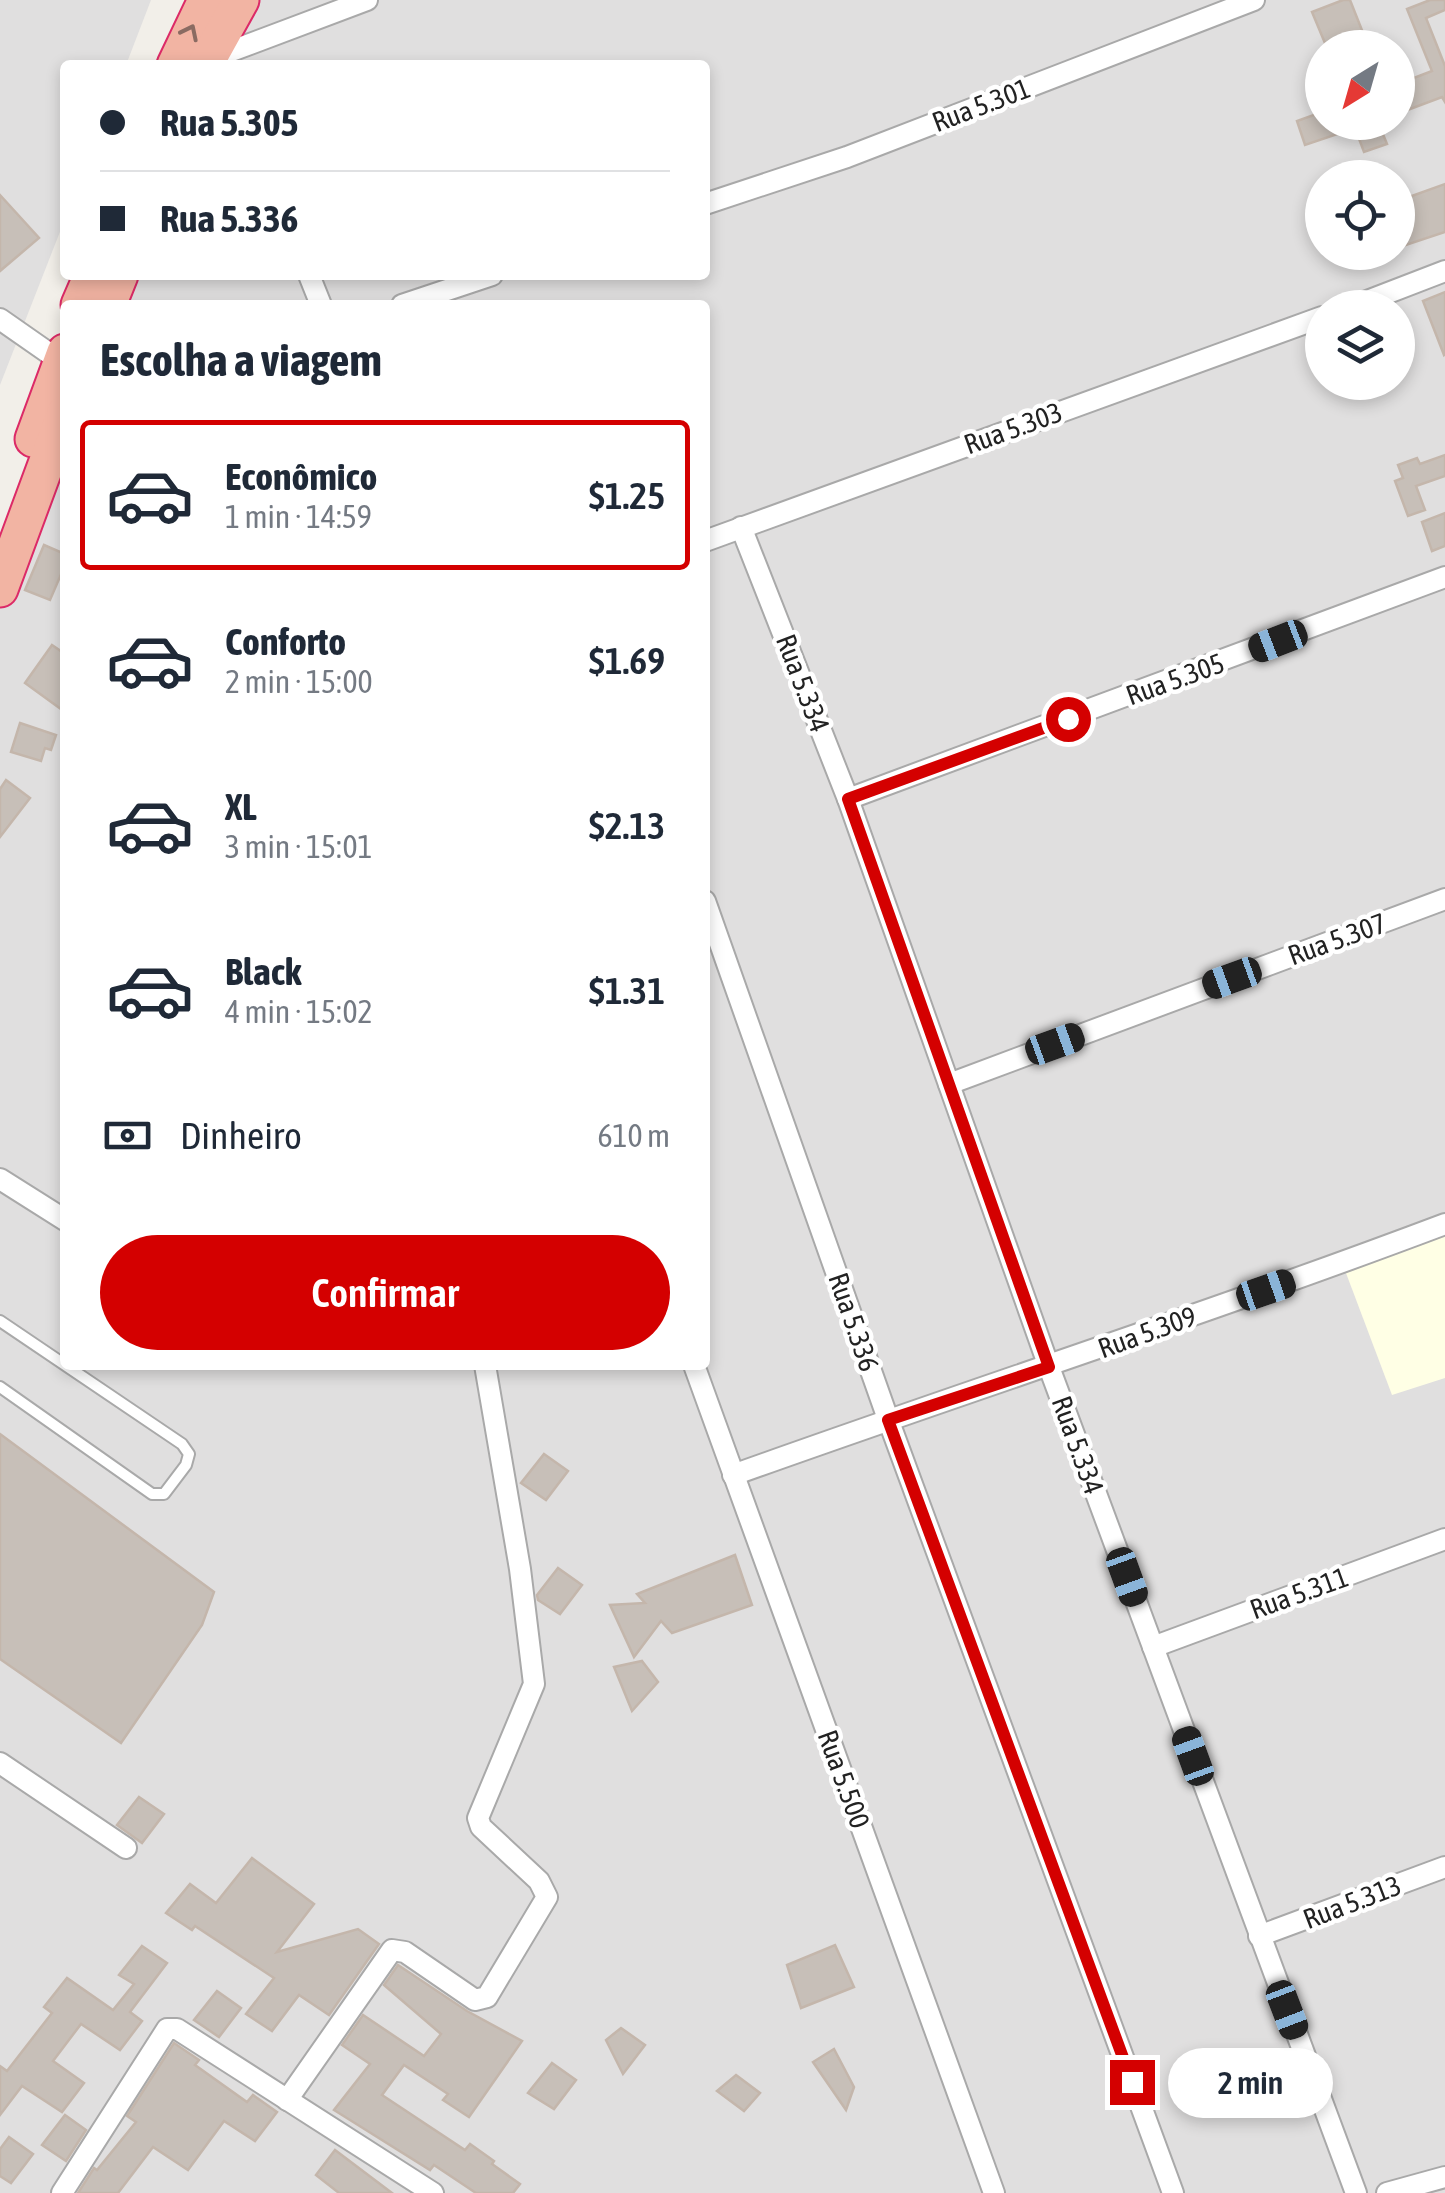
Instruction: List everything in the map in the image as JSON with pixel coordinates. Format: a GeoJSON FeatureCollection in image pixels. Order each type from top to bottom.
{"type":"FeatureCollection","features":[{"type":"Feature","properties":{"kind":"highway"},"geometry":{"type":"LineString","coordinates":[[196,60],[206,0]]}},
{"type":"Feature","properties":{"kind":"highway"},"geometry":{"type":"LineString","coordinates":[[198,60],[241,0]]}},
{"type":"Feature","properties":{"kind":"highway"},"geometry":{"type":"LineString","coordinates":[[0,524],[60,368]]}},
{"type":"Feature","properties":{"kind":"highway"},"geometry":{"type":"LineString","coordinates":[[0,589],[60,427]]}},
{"type":"Feature","properties":{"kind":"street"},"geometry":{"type":"LineString","coordinates":[[204,60],[367,0]]}},
{"type":"Feature","properties":{"kind":"street","name":"Rua 5.301"},"geometry":{"type":"LineString","coordinates":[[710,202],[847,157],[1254,0]]}},
{"type":"Feature","properties":{"kind":"street"},"geometry":{"type":"LineString","coordinates":[[1396,290],[1445,271]]}},
{"type":"Feature","properties":{"kind":"street"},"geometry":{"type":"LineString","coordinates":[[417,300],[477,280]]}},
{"type":"Feature","properties":{"kind":"street"},"geometry":{"type":"LineString","coordinates":[[0,319],[60,356]]}},
{"type":"Feature","properties":{"kind":"street","name":"Rua 5.303"},"geometry":{"type":"LineString","coordinates":[[710,539],[1305,323]]}},
{"type":"Feature","properties":{"kind":"street","name":"Rua 5.334"},"geometry":{"type":"LineString","coordinates":[[741,527],[848,799],[1049,1367],[1356,2193]]}},
{"type":"Feature","properties":{"kind":"street","name":"Rua 5.305"},"geometry":{"type":"LineString","coordinates":[[848,799],[1445,577]]}},
{"type":"Feature","properties":{"kind":"street","name":"Rua 5.307"},"geometry":{"type":"LineString","coordinates":[[948,1084],[1445,899]]}},
{"type":"Feature","properties":{"kind":"street","name":"Rua 5.336"},"geometry":{"type":"LineString","coordinates":[[710,915],[888,1420],[1173,2193]]}},
{"type":"Feature","properties":{"kind":"street"},"geometry":{"type":"LineString","coordinates":[[0,1178],[60,1217]]}},
{"type":"Feature","properties":{"kind":"street","name":"Rua 5.309"},"geometry":{"type":"LineString","coordinates":[[733,1475],[1049,1367],[1445,1224]]}},
{"type":"Feature","properties":{"kind":"street"},"geometry":{"type":"LineString","coordinates":[[287,2100],[392,1950],[405,1952],[476,2000],[487,1998],[547,1897],[539,1881],[481,1827],[478,1818],[534,1684],[520,1568],[486,1370]]}},
{"type":"Feature","properties":{"kind":"street","name":"Rua 5.500"},"geometry":{"type":"LineString","coordinates":[[696,1370],[994,2193]]}},
{"type":"Feature","properties":{"kind":"street","name":"Rua 5.311"},"geometry":{"type":"LineString","coordinates":[[1153,1647],[1445,1539]]}},
{"type":"Feature","properties":{"kind":"street"},"geometry":{"type":"LineString","coordinates":[[0,1763],[126,1848]]}},
{"type":"Feature","properties":{"kind":"street","name":"Rua 5.313"},"geometry":{"type":"LineString","coordinates":[[1260,1936],[1445,1867]]}},
{"type":"Feature","properties":{"kind":"street"},"geometry":{"type":"LineString","coordinates":[[62,2193],[167,2028],[177,2029],[433,2193]]}},
{"type":"Feature","properties":{"kind":"street"},"geometry":{"type":"LineString","coordinates":[[1387,2193],[1445,2177]]}},
{"type":"Feature","properties":{"kind":"lane"},"geometry":{"type":"LineString","coordinates":[[0,1321],[60,1362]]}},
{"type":"Feature","properties":{"kind":"lane"},"geometry":{"type":"LineString","coordinates":[[0,1386],[152,1494],[164,1494],[186,1465],[189,1454],[182,1444],[73,1370]]}},
{"type":"Feature","properties":{"kind":"shaded area"},"geometry":{"type":"Polygon","coordinates":[[[0,0],[151,0],[128,60],[60,60],[60,232],[0,385],[0,0]]]}},
{"type":"Feature","properties":{"kind":"shaded area"},"geometry":{"type":"Polygon","coordinates":[[[250,0],[1445,0],[1445,2193],[0,2193],[0,609],[60,448],[60,1370],[710,1370],[710,300],[116,300],[123,280],[710,280],[710,60],[221,60],[250,0]]]}},
{"type":"Feature","properties":{"kind":"shaded area"},"geometry":{"type":"Polygon","coordinates":[[[1445,1235],[1445,1378],[1392,1395],[1346,1273],[1445,1235]]]}},
{"type":"Feature","properties":{"kind":"building"},"geometry":{"type":"Polygon","coordinates":[[[1350,0],[1362,30],[1320,30],[1312,12],[1350,0]]]}},
{"type":"Feature","properties":{"kind":"building"},"geometry":{"type":"Polygon","coordinates":[[[1430,0],[1445,0],[1445,10],[1426,18],[1445,66],[1445,102],[1442,97],[1415,107],[1415,78],[1432,71],[1407,9],[1430,0]]]}},
{"type":"Feature","properties":{"kind":"building"},"geometry":{"type":"Polygon","coordinates":[[[1305,118],[1305,140],[1320,140],[1305,145],[1297,121],[1305,118]]]}},
{"type":"Feature","properties":{"kind":"building"},"geometry":{"type":"Polygon","coordinates":[[[1360,140],[1385,140],[1387,144],[1364,152],[1360,140]]]}},
{"type":"Feature","properties":{"kind":"building"},"geometry":{"type":"Polygon","coordinates":[[[1445,184],[1445,232],[1415,242],[1415,195],[1445,184]]]}},
{"type":"Feature","properties":{"kind":"building"},"geometry":{"type":"Polygon","coordinates":[[[0,195],[39,238],[0,271],[0,195]]]}},
{"type":"Feature","properties":{"kind":"building"},"geometry":{"type":"Polygon","coordinates":[[[1445,292],[1445,354],[1444,355],[1423,301],[1445,292]]]}},
{"type":"Feature","properties":{"kind":"building"},"geometry":{"type":"Polygon","coordinates":[[[1445,455],[1445,476],[1416,486],[1425,510],[1408,516],[1395,481],[1403,478],[1398,465],[1417,458],[1420,464],[1445,455]]]}},
{"type":"Feature","properties":{"kind":"building"},"geometry":{"type":"Polygon","coordinates":[[[1445,513],[1445,546],[1432,551],[1422,522],[1445,513]]]}},
{"type":"Feature","properties":{"kind":"building"},"geometry":{"type":"Polygon","coordinates":[[[44,545],[60,552],[60,577],[50,600],[25,590],[44,545]]]}},
{"type":"Feature","properties":{"kind":"building"},"geometry":{"type":"Polygon","coordinates":[[[52,645],[60,651],[60,708],[25,683],[52,645]]]}},
{"type":"Feature","properties":{"kind":"building"},"geometry":{"type":"Polygon","coordinates":[[[20,723],[56,735],[51,750],[45,748],[41,761],[11,752],[20,723]]]}},
{"type":"Feature","properties":{"kind":"building"},"geometry":{"type":"Polygon","coordinates":[[[6,780],[30,798],[0,837],[0,789],[6,780]]]}},
{"type":"Feature","properties":{"kind":"building"},"geometry":{"type":"Polygon","coordinates":[[[0,1434],[214,1592],[202,1625],[121,1743],[0,1659],[0,1434]]]}},
{"type":"Feature","properties":{"kind":"building"},"geometry":{"type":"Polygon","coordinates":[[[544,1454],[568,1471],[546,1500],[521,1483],[544,1454]]]}},
{"type":"Feature","properties":{"kind":"building"},"geometry":{"type":"Polygon","coordinates":[[[735,1555],[752,1605],[672,1633],[661,1621],[634,1657],[610,1605],[645,1603],[637,1594],[735,1555]]]}},
{"type":"Feature","properties":{"kind":"building"},"geometry":{"type":"Polygon","coordinates":[[[558,1568],[582,1585],[560,1614],[538,1600],[537,1595],[558,1568]]]}},
{"type":"Feature","properties":{"kind":"building"},"geometry":{"type":"Polygon","coordinates":[[[642,1661],[658,1682],[632,1711],[614,1667],[642,1661]]]}},
{"type":"Feature","properties":{"kind":"building"},"geometry":{"type":"Polygon","coordinates":[[[139,1797],[164,1814],[142,1843],[117,1825],[139,1797]]]}},
{"type":"Feature","properties":{"kind":"building"},"geometry":{"type":"Polygon","coordinates":[[[252,1858],[314,1904],[277,1952],[358,1929],[379,1944],[329,2015],[299,1995],[272,2031],[246,2014],[274,1978],[195,1926],[192,1930],[166,1913],[190,1884],[216,1903],[252,1858]]]}},
{"type":"Feature","properties":{"kind":"building"},"geometry":{"type":"Polygon","coordinates":[[[835,1945],[854,1987],[801,2008],[787,1965],[835,1945]]]}},
{"type":"Feature","properties":{"kind":"building"},"geometry":{"type":"Polygon","coordinates":[[[142,1946],[167,1963],[130,2012],[142,2021],[120,2050],[81,2024],[53,2061],[84,2083],[62,2112],[22,2086],[0,2115],[0,2066],[7,2071],[52,2013],[44,2007],[67,1978],[113,2010],[134,1984],[119,1975],[142,1946]]]}},
{"type":"Feature","properties":{"kind":"building"},"geometry":{"type":"Polygon","coordinates":[[[398,1965],[467,2011],[522,2041],[469,2117],[443,2100],[448,2094],[404,2065],[382,2095],[465,2150],[470,2144],[494,2161],[492,2164],[520,2184],[513,2193],[476,2193],[434,2165],[430,2170],[334,2110],[370,2064],[342,2045],[363,2015],[424,2056],[441,2034],[384,1985],[398,1965]]]}},
{"type":"Feature","properties":{"kind":"building"},"geometry":{"type":"Polygon","coordinates":[[[217,1991],[241,2008],[219,2037],[194,2020],[217,1991]]]}},
{"type":"Feature","properties":{"kind":"building"},"geometry":{"type":"Polygon","coordinates":[[[621,2028],[645,2045],[623,2074],[606,2040],[621,2028]]]}},
{"type":"Feature","properties":{"kind":"building"},"geometry":{"type":"Polygon","coordinates":[[[174,2043],[199,2060],[195,2065],[247,2102],[253,2095],[277,2112],[255,2141],[224,2121],[188,2170],[153,2147],[118,2193],[78,2193],[94,2168],[97,2170],[136,2122],[127,2116],[174,2043]]]}},
{"type":"Feature","properties":{"kind":"building"},"geometry":{"type":"Polygon","coordinates":[[[834,2049],[854,2087],[846,2110],[813,2062],[834,2049]]]}},
{"type":"Feature","properties":{"kind":"building"},"geometry":{"type":"Polygon","coordinates":[[[552,2063],[576,2080],[554,2109],[528,2093],[552,2063]]]}},
{"type":"Feature","properties":{"kind":"building"},"geometry":{"type":"Polygon","coordinates":[[[736,2075],[760,2093],[744,2111],[717,2091],[736,2075]]]}},
{"type":"Feature","properties":{"kind":"building"},"geometry":{"type":"Polygon","coordinates":[[[65,2115],[86,2130],[66,2161],[42,2145],[65,2115]]]}},
{"type":"Feature","properties":{"kind":"building"},"geometry":{"type":"Polygon","coordinates":[[[9,2137],[33,2154],[11,2183],[0,2176],[0,2149],[9,2137]]]}},
{"type":"Feature","properties":{"kind":"building"},"geometry":{"type":"Polygon","coordinates":[[[335,2150],[392,2193],[339,2193],[316,2175],[335,2150]]]}},
{"type":"Feature","properties":{"kind":"route"},"geometry":{"type":"LineString","coordinates":[[1068,719],[848,799],[1049,1367],[888,1420],[1132,2082]]}}]}
